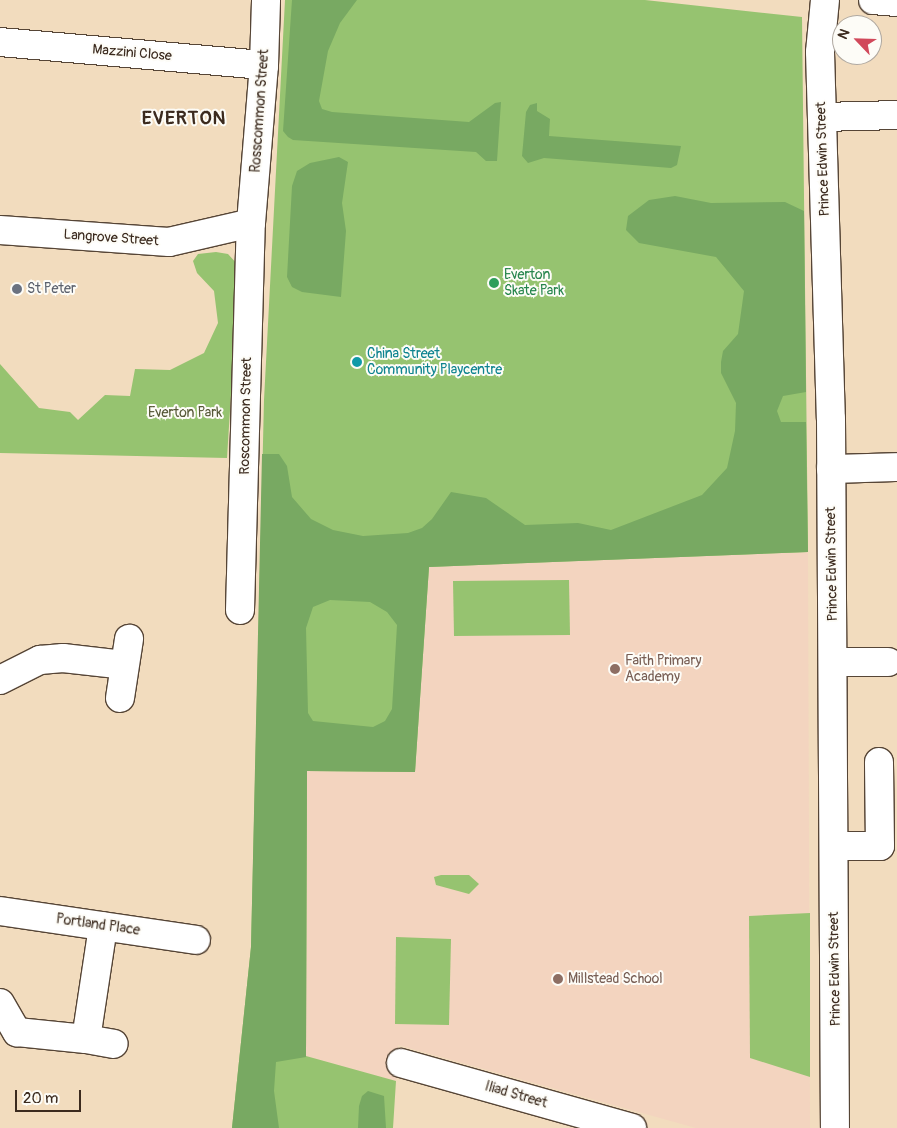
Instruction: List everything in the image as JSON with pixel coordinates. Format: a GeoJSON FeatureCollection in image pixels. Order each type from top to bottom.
{"type":"FeatureCollection","features":[{"type":"Feature","properties":{"kind":"street","name":"Rosscommon Street"},"geometry":{"type":"LineString","coordinates":[[251,223],[264,65],[266,0]]}},
{"type":"Feature","properties":{"kind":"street","name":"Prince Edwin Street"},"geometry":{"type":"LineString","coordinates":[[825,0],[820,52],[831,469],[836,1128]]}},
{"type":"Feature","properties":{"kind":"street"},"geometry":{"type":"LineString","coordinates":[[873,0],[897,2]]}},
{"type":"Feature","properties":{"kind":"street","name":"Mazzini Close"},"geometry":{"type":"LineString","coordinates":[[0,42],[264,65]]}},
{"type":"Feature","properties":{"kind":"street"},"geometry":{"type":"LineString","coordinates":[[822,117],[897,115]]}},
{"type":"Feature","properties":{"kind":"street","name":"Langrove Street"},"geometry":{"type":"LineString","coordinates":[[0,230],[169,242],[251,223]]}},
{"type":"Feature","properties":{"kind":"street","name":"Roscommon Street"},"geometry":{"type":"LineString","coordinates":[[240,610],[251,223]]}},
{"type":"Feature","properties":{"kind":"street"},"geometry":{"type":"LineString","coordinates":[[831,469],[897,467]]}},
{"type":"Feature","properties":{"kind":"street"},"geometry":{"type":"LineString","coordinates":[[0,680],[40,660],[127,652],[120,698]]}},
{"type":"Feature","properties":{"kind":"street"},"geometry":{"type":"LineString","coordinates":[[833,662],[888,662]]}},
{"type":"Feature","properties":{"kind":"street"},"geometry":{"type":"LineString","coordinates":[[834,846],[880,846],[879,762]]}},
{"type":"Feature","properties":{"kind":"street","name":"Portland Place"},"geometry":{"type":"LineString","coordinates":[[0,911],[196,940]]}},
{"type":"Feature","properties":{"kind":"street"},"geometry":{"type":"LineString","coordinates":[[86,1039],[103,926]]}},
{"type":"Feature","properties":{"kind":"street"},"geometry":{"type":"LineString","coordinates":[[0,1003],[16,1032],[86,1039],[114,1044]]}},
{"type":"Feature","properties":{"kind":"street","name":"Iliad Street"},"geometry":{"type":"LineString","coordinates":[[401,1063],[632,1128]]}},
{"type":"Feature","properties":{"kind":"shaded area"},"geometry":{"type":"Polygon","coordinates":[[[808,552],[810,1128],[696,1128],[398,1045],[396,1081],[306,1057],[307,771],[415,772],[429,567],[808,552]]]}},
{"type":"Feature","properties":{"kind":"green space","name":"Everton Park"},"geometry":{"type":"Polygon","coordinates":[[[285,0],[645,0],[802,17],[808,552],[429,567],[415,772],[307,771],[306,1056],[396,1081],[393,1128],[232,1128],[251,947],[264,400],[285,0]]]}},
{"type":"Feature","properties":{"kind":"green space"},"geometry":{"type":"Polygon","coordinates":[[[292,0],[357,0],[340,23],[328,51],[319,101],[322,109],[332,112],[469,122],[495,103],[501,102],[497,161],[486,161],[476,152],[293,140],[288,137],[283,131],[292,0]]]}},
{"type":"Feature","properties":{"kind":"green space"},"geometry":{"type":"Polygon","coordinates":[[[537,103],[537,111],[550,119],[549,136],[681,146],[677,165],[671,168],[544,158],[528,163],[522,156],[526,112],[530,105],[537,103]]]}},
{"type":"Feature","properties":{"kind":"green space"},"geometry":{"type":"Polygon","coordinates":[[[339,157],[348,162],[342,203],[346,231],[341,297],[302,292],[292,287],[287,277],[292,186],[297,171],[310,163],[339,157]]]}},
{"type":"Feature","properties":{"kind":"green space"},"geometry":{"type":"Polygon","coordinates":[[[675,196],[711,203],[785,202],[804,211],[806,392],[783,396],[777,411],[781,422],[806,422],[808,552],[429,567],[415,772],[307,771],[306,1057],[276,1062],[274,1091],[279,1128],[232,1128],[251,947],[262,454],[279,454],[287,466],[292,497],[311,519],[333,530],[363,536],[408,533],[422,528],[432,519],[451,492],[486,498],[525,525],[578,523],[611,530],[702,495],[727,468],[735,431],[736,403],[721,373],[721,362],[723,351],[738,334],[744,291],[716,257],[639,243],[626,230],[628,216],[649,200],[675,196]],[[330,600],[313,607],[306,628],[308,713],[313,721],[373,727],[385,721],[392,709],[397,625],[387,612],[370,602],[330,600]]]}},
{"type":"Feature","properties":{"kind":"green space","name":"Everton Park"},"geometry":{"type":"Polygon","coordinates":[[[216,252],[228,254],[239,266],[227,458],[0,453],[0,364],[39,408],[70,412],[78,420],[105,395],[130,396],[135,369],[170,370],[204,353],[218,323],[214,291],[197,273],[193,261],[198,254],[216,252]]]}},
{"type":"Feature","properties":{"kind":"green space"},"geometry":{"type":"Polygon","coordinates":[[[569,580],[570,635],[454,636],[453,581],[569,580]]]}},
{"type":"Feature","properties":{"kind":"green space"},"geometry":{"type":"Polygon","coordinates":[[[441,875],[469,875],[479,884],[469,894],[436,885],[434,877],[441,875]]]}},
{"type":"Feature","properties":{"kind":"green space"},"geometry":{"type":"Polygon","coordinates":[[[810,913],[810,1077],[750,1058],[749,916],[810,913]]]}},
{"type":"Feature","properties":{"kind":"green space"},"geometry":{"type":"Polygon","coordinates":[[[396,937],[451,939],[449,1025],[395,1024],[396,937]]]}},
{"type":"Feature","properties":{"kind":"green space"},"geometry":{"type":"Polygon","coordinates":[[[368,1091],[384,1096],[386,1128],[358,1128],[359,1106],[362,1096],[368,1091]]]}},
{"type":"Feature","properties":{"kind":"place","name":"Everton Skate Park"},"geometry":{"type":"Point","coordinates":[494,283]}},
{"type":"Feature","properties":{"kind":"place","name":"St Peter"},"geometry":{"type":"Point","coordinates":[17,289]}},
{"type":"Feature","properties":{"kind":"place","name":"China Street Community Playcentre"},"geometry":{"type":"Point","coordinates":[357,362]}},
{"type":"Feature","properties":{"kind":"place","name":"Faith Primary Academy"},"geometry":{"type":"Point","coordinates":[615,669]}},
{"type":"Feature","properties":{"kind":"place","name":"Millstead School"},"geometry":{"type":"Point","coordinates":[558,979]}},
{"type":"Feature","properties":{"kind":"district","name":"EVERTON"},"geometry":{"type":"Point","coordinates":[184,119]}}]}
